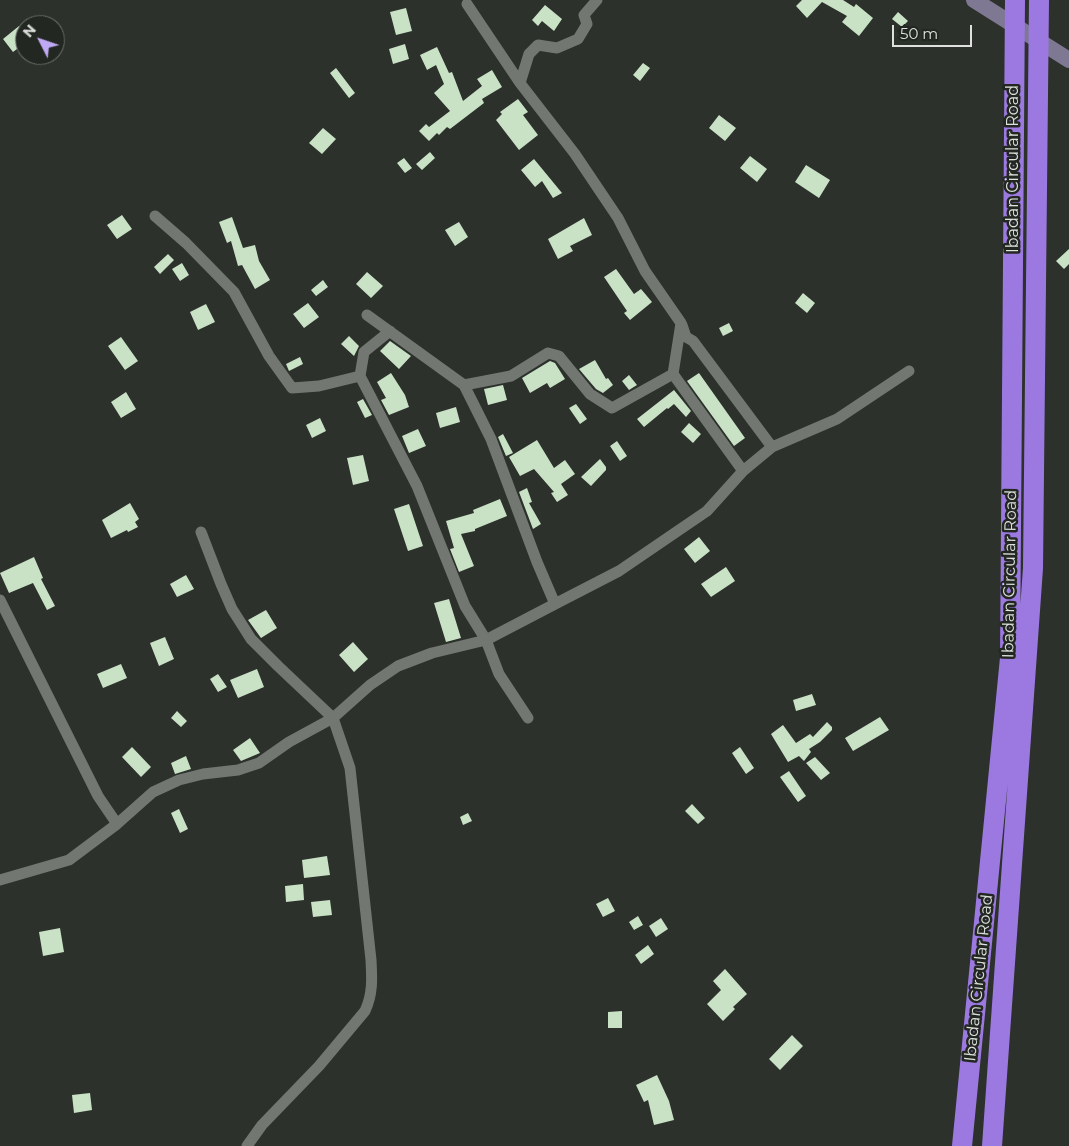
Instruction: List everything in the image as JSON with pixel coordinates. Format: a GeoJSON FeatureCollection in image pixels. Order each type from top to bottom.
{"type":"FeatureCollection","features":[{"type":"Feature","properties":{"kind":"highway","name":"Ibadan Circular Road"},"geometry":{"type":"LineString","coordinates":[[962,1146],[1010,658],[1015,0]]}},
{"type":"Feature","properties":{"kind":"highway","name":"Ibadan Circular Road"},"geometry":{"type":"LineString","coordinates":[[992,1146],[1033,568],[1039,0]]}},
{"type":"Feature","properties":{"kind":"main road"},"geometry":{"type":"LineString","coordinates":[[974,0],[1069,60]]}},
{"type":"Feature","properties":{"kind":"street"},"geometry":{"type":"LineString","coordinates":[[520,83],[529,54],[538,45],[557,48],[578,39],[587,24],[584,15],[597,0]]}},
{"type":"Feature","properties":{"kind":"street"},"geometry":{"type":"LineString","coordinates":[[467,4],[520,83],[580,162],[618,218],[645,271],[681,323],[686,337],[694,341],[772,447]]}},
{"type":"Feature","properties":{"kind":"street"},"geometry":{"type":"LineString","coordinates":[[155,216],[186,243],[234,292],[269,356],[292,388],[318,386],[360,376]]}},
{"type":"Feature","properties":{"kind":"street"},"geometry":{"type":"LineString","coordinates":[[367,315],[464,385],[490,439],[555,604]]}},
{"type":"Feature","properties":{"kind":"street"},"geometry":{"type":"LineString","coordinates":[[681,323],[674,374],[743,470]]}},
{"type":"Feature","properties":{"kind":"street"},"geometry":{"type":"LineString","coordinates":[[390,331],[364,352],[360,376],[417,486],[466,606],[486,640],[499,674],[528,718]]}},
{"type":"Feature","properties":{"kind":"street"},"geometry":{"type":"LineString","coordinates":[[464,385],[511,376],[548,352],[559,356],[590,394],[612,408],[674,374]]}},
{"type":"Feature","properties":{"kind":"street"},"geometry":{"type":"LineString","coordinates":[[0,880],[68,860],[118,824],[153,792],[179,780],[203,774],[238,770],[259,763],[289,742],[334,718],[370,685],[398,666],[432,653],[486,640],[618,572],[707,512],[743,470],[772,447],[837,418],[909,371]]}},
{"type":"Feature","properties":{"kind":"street"},"geometry":{"type":"LineString","coordinates":[[201,532],[232,609],[251,639],[334,718],[350,768],[371,960],[372,985],[370,1000],[365,1011],[320,1066],[262,1125],[247,1146]]}},
{"type":"Feature","properties":{"kind":"street"},"geometry":{"type":"LineString","coordinates":[[0,600],[98,796],[118,824]]}},
{"type":"Feature","properties":{"kind":"building"},"geometry":{"type":"Polygon","coordinates":[[[802,0],[843,0],[854,7],[856,4],[873,18],[859,36],[842,22],[847,16],[822,2],[807,18],[796,6],[802,0]]]}},
{"type":"Feature","properties":{"kind":"building"},"geometry":{"type":"Polygon","coordinates":[[[545,5],[562,19],[554,31],[542,21],[538,26],[532,20],[545,5]]]}},
{"type":"Feature","properties":{"kind":"building"},"geometry":{"type":"Polygon","coordinates":[[[406,8],[412,31],[396,35],[390,12],[406,8]]]}},
{"type":"Feature","properties":{"kind":"building"},"geometry":{"type":"Polygon","coordinates":[[[898,12],[908,21],[902,27],[892,19],[898,12]]]}},
{"type":"Feature","properties":{"kind":"building"},"geometry":{"type":"Polygon","coordinates":[[[15,29],[15,50],[13,52],[3,39],[15,29]]]}},
{"type":"Feature","properties":{"kind":"building"},"geometry":{"type":"Polygon","coordinates":[[[405,44],[409,59],[393,64],[389,49],[405,44]]]}},
{"type":"Feature","properties":{"kind":"building"},"geometry":{"type":"Polygon","coordinates":[[[437,47],[449,73],[452,72],[463,101],[482,86],[477,79],[492,70],[502,87],[482,99],[484,103],[450,129],[447,127],[429,141],[419,131],[426,124],[429,127],[450,111],[434,93],[444,84],[436,65],[427,70],[420,55],[437,47]]]}},
{"type":"Feature","properties":{"kind":"building"},"geometry":{"type":"Polygon","coordinates":[[[643,63],[650,68],[640,81],[633,75],[643,63]]]}},
{"type":"Feature","properties":{"kind":"building"},"geometry":{"type":"Polygon","coordinates":[[[336,68],[355,93],[349,98],[330,73],[336,68]]]}},
{"type":"Feature","properties":{"kind":"building"},"geometry":{"type":"Polygon","coordinates":[[[518,99],[528,112],[523,115],[538,135],[519,150],[496,120],[502,114],[500,112],[518,99]]]}},
{"type":"Feature","properties":{"kind":"building"},"geometry":{"type":"Polygon","coordinates":[[[719,115],[736,128],[725,141],[709,128],[719,115]]]}},
{"type":"Feature","properties":{"kind":"building"},"geometry":{"type":"Polygon","coordinates":[[[323,128],[336,139],[322,154],[309,143],[323,128]]]}},
{"type":"Feature","properties":{"kind":"building"},"geometry":{"type":"Polygon","coordinates":[[[430,152],[435,158],[422,170],[416,164],[430,152]]]}},
{"type":"Feature","properties":{"kind":"building"},"geometry":{"type":"Polygon","coordinates":[[[750,156],[767,169],[757,182],[740,168],[750,156]]]}},
{"type":"Feature","properties":{"kind":"building"},"geometry":{"type":"Polygon","coordinates":[[[404,158],[412,168],[405,173],[397,163],[404,158]]]}},
{"type":"Feature","properties":{"kind":"building"},"geometry":{"type":"Polygon","coordinates":[[[534,159],[562,193],[553,198],[542,181],[535,187],[521,170],[534,159]]]}},
{"type":"Feature","properties":{"kind":"building"},"geometry":{"type":"Polygon","coordinates":[[[806,165],[830,180],[819,198],[795,182],[806,165]]]}},
{"type":"Feature","properties":{"kind":"building"},"geometry":{"type":"Polygon","coordinates":[[[122,215],[132,229],[117,239],[107,225],[122,215]]]}},
{"type":"Feature","properties":{"kind":"building"},"geometry":{"type":"Polygon","coordinates":[[[232,217],[243,248],[255,245],[259,261],[270,280],[255,289],[242,265],[238,266],[231,241],[227,243],[219,222],[232,217]]]}},
{"type":"Feature","properties":{"kind":"building"},"geometry":{"type":"Polygon","coordinates":[[[584,218],[592,235],[570,246],[573,251],[558,259],[548,239],[584,218]]]}},
{"type":"Feature","properties":{"kind":"building"},"geometry":{"type":"Polygon","coordinates":[[[459,222],[468,237],[455,246],[445,230],[459,222]]]}},
{"type":"Feature","properties":{"kind":"building"},"geometry":{"type":"Polygon","coordinates":[[[1069,249],[1069,264],[1064,269],[1056,261],[1069,249]]]}},
{"type":"Feature","properties":{"kind":"building"},"geometry":{"type":"Polygon","coordinates":[[[168,254],[174,260],[160,274],[154,267],[168,254]]]}},
{"type":"Feature","properties":{"kind":"building"},"geometry":{"type":"Polygon","coordinates":[[[182,263],[189,275],[180,281],[172,269],[182,263]]]}},
{"type":"Feature","properties":{"kind":"building"},"geometry":{"type":"Polygon","coordinates":[[[616,269],[634,294],[641,289],[652,302],[630,320],[624,313],[627,311],[604,277],[616,269]]]}},
{"type":"Feature","properties":{"kind":"building"},"geometry":{"type":"Polygon","coordinates":[[[367,272],[383,286],[371,298],[356,284],[367,272]]]}},
{"type":"Feature","properties":{"kind":"building"},"geometry":{"type":"Polygon","coordinates":[[[323,280],[328,287],[316,296],[311,290],[323,280]]]}},
{"type":"Feature","properties":{"kind":"building"},"geometry":{"type":"Polygon","coordinates":[[[803,293],[815,303],[807,313],[795,303],[803,293]]]}},
{"type":"Feature","properties":{"kind":"building"},"geometry":{"type":"Polygon","coordinates":[[[308,303],[319,317],[304,328],[293,314],[308,303]]]}},
{"type":"Feature","properties":{"kind":"building"},"geometry":{"type":"Polygon","coordinates":[[[206,304],[215,322],[198,330],[190,312],[206,304]]]}},
{"type":"Feature","properties":{"kind":"building"},"geometry":{"type":"Polygon","coordinates":[[[729,323],[733,331],[723,336],[719,328],[729,323]]]}},
{"type":"Feature","properties":{"kind":"building"},"geometry":{"type":"Polygon","coordinates":[[[349,336],[359,346],[354,356],[341,344],[349,336]]]}},
{"type":"Feature","properties":{"kind":"building"},"geometry":{"type":"Polygon","coordinates":[[[121,337],[138,361],[125,370],[108,346],[121,337]]]}},
{"type":"Feature","properties":{"kind":"building"},"geometry":{"type":"Polygon","coordinates":[[[390,341],[411,356],[399,369],[380,351],[390,341]]]}},
{"type":"Feature","properties":{"kind":"building"},"geometry":{"type":"Polygon","coordinates":[[[300,357],[303,364],[289,371],[286,364],[300,357]]]}},
{"type":"Feature","properties":{"kind":"building"},"geometry":{"type":"Polygon","coordinates":[[[595,360],[606,379],[608,378],[613,385],[603,393],[596,389],[579,369],[595,360]]]}},
{"type":"Feature","properties":{"kind":"building"},"geometry":{"type":"Polygon","coordinates":[[[550,361],[555,363],[565,379],[550,388],[547,383],[530,393],[522,378],[550,361]]]}},
{"type":"Feature","properties":{"kind":"building"},"geometry":{"type":"Polygon","coordinates":[[[391,373],[405,395],[409,407],[389,415],[381,400],[386,398],[377,382],[391,373]]]}},
{"type":"Feature","properties":{"kind":"building"},"geometry":{"type":"Polygon","coordinates":[[[699,373],[745,438],[734,446],[687,381],[699,373]]]}},
{"type":"Feature","properties":{"kind":"building"},"geometry":{"type":"Polygon","coordinates":[[[629,375],[637,385],[629,390],[622,381],[629,375]]]}},
{"type":"Feature","properties":{"kind":"building"},"geometry":{"type":"Polygon","coordinates":[[[503,385],[507,400],[488,405],[484,389],[503,385]]]}},
{"type":"Feature","properties":{"kind":"building"},"geometry":{"type":"Polygon","coordinates":[[[674,390],[691,411],[686,417],[674,404],[644,427],[637,419],[674,390]]]}},
{"type":"Feature","properties":{"kind":"building"},"geometry":{"type":"Polygon","coordinates":[[[126,392],[136,409],[121,418],[111,402],[126,392]]]}},
{"type":"Feature","properties":{"kind":"building"},"geometry":{"type":"Polygon","coordinates":[[[363,399],[372,415],[365,418],[357,402],[363,399]]]}},
{"type":"Feature","properties":{"kind":"building"},"geometry":{"type":"Polygon","coordinates":[[[576,404],[587,419],[580,424],[569,408],[576,404]]]}},
{"type":"Feature","properties":{"kind":"building"},"geometry":{"type":"Polygon","coordinates":[[[456,407],[460,422],[440,428],[436,413],[456,407]]]}},
{"type":"Feature","properties":{"kind":"building"},"geometry":{"type":"Polygon","coordinates":[[[320,418],[326,431],[312,438],[306,425],[320,418]]]}},
{"type":"Feature","properties":{"kind":"building"},"geometry":{"type":"Polygon","coordinates":[[[689,423],[701,434],[693,443],[681,432],[689,423]]]}},
{"type":"Feature","properties":{"kind":"building"},"geometry":{"type":"Polygon","coordinates":[[[418,429],[426,446],[409,453],[402,436],[418,429]]]}},
{"type":"Feature","properties":{"kind":"building"},"geometry":{"type":"Polygon","coordinates":[[[503,434],[513,453],[506,456],[498,437],[503,434]]]}},
{"type":"Feature","properties":{"kind":"building"},"geometry":{"type":"Polygon","coordinates":[[[537,440],[554,468],[565,460],[575,474],[561,484],[568,495],[557,502],[551,493],[554,492],[534,469],[520,476],[509,457],[537,440]]]}},
{"type":"Feature","properties":{"kind":"building"},"geometry":{"type":"Polygon","coordinates":[[[617,441],[627,456],[620,461],[610,446],[617,441]]]}},
{"type":"Feature","properties":{"kind":"building"},"geometry":{"type":"Polygon","coordinates":[[[363,455],[369,481],[353,485],[347,458],[363,455]]]}},
{"type":"Feature","properties":{"kind":"building"},"geometry":{"type":"Polygon","coordinates":[[[600,459],[606,470],[591,486],[581,477],[600,459]]]}},
{"type":"Feature","properties":{"kind":"building"},"geometry":{"type":"Polygon","coordinates":[[[527,488],[532,502],[529,503],[541,524],[533,529],[519,492],[527,488]]]}},
{"type":"Feature","properties":{"kind":"building"},"geometry":{"type":"Polygon","coordinates":[[[500,499],[507,516],[475,529],[475,531],[461,534],[474,566],[459,572],[450,549],[454,548],[446,521],[474,513],[473,510],[500,499]]]}},
{"type":"Feature","properties":{"kind":"building"},"geometry":{"type":"Polygon","coordinates":[[[130,503],[139,519],[135,522],[138,527],[111,538],[102,520],[130,503]]]}},
{"type":"Feature","properties":{"kind":"building"},"geometry":{"type":"Polygon","coordinates":[[[409,504],[423,546],[408,551],[394,509],[409,504]]]}},
{"type":"Feature","properties":{"kind":"building"},"geometry":{"type":"Polygon","coordinates":[[[699,537],[710,551],[695,563],[684,549],[699,537]]]}},
{"type":"Feature","properties":{"kind":"building"},"geometry":{"type":"Polygon","coordinates":[[[34,557],[43,578],[41,579],[55,606],[47,610],[33,583],[9,593],[0,573],[34,557]]]}},
{"type":"Feature","properties":{"kind":"building"},"geometry":{"type":"Polygon","coordinates":[[[726,567],[735,581],[711,597],[701,584],[726,567]]]}},
{"type":"Feature","properties":{"kind":"building"},"geometry":{"type":"Polygon","coordinates":[[[186,575],[194,589],[177,597],[170,584],[186,575]]]}},
{"type":"Feature","properties":{"kind":"building"},"geometry":{"type":"Polygon","coordinates":[[[449,599],[461,638],[446,642],[434,603],[449,599]]]}},
{"type":"Feature","properties":{"kind":"building"},"geometry":{"type":"Polygon","coordinates":[[[266,610],[277,628],[261,638],[248,620],[266,610]]]}},
{"type":"Feature","properties":{"kind":"building"},"geometry":{"type":"Polygon","coordinates":[[[165,637],[174,659],[159,666],[150,643],[165,637]]]}},
{"type":"Feature","properties":{"kind":"building"},"geometry":{"type":"Polygon","coordinates":[[[353,642],[368,659],[354,672],[339,655],[353,642]]]}},
{"type":"Feature","properties":{"kind":"building"},"geometry":{"type":"Polygon","coordinates":[[[121,664],[127,678],[103,688],[97,674],[121,664]]]}},
{"type":"Feature","properties":{"kind":"building"},"geometry":{"type":"Polygon","coordinates":[[[257,669],[264,687],[238,698],[230,680],[257,669]]]}},
{"type":"Feature","properties":{"kind":"building"},"geometry":{"type":"Polygon","coordinates":[[[218,674],[227,687],[218,692],[210,679],[218,674]]]}},
{"type":"Feature","properties":{"kind":"building"},"geometry":{"type":"Polygon","coordinates":[[[812,694],[816,705],[796,711],[793,700],[812,694]]]}},
{"type":"Feature","properties":{"kind":"building"},"geometry":{"type":"Polygon","coordinates":[[[177,711],[187,721],[181,727],[171,718],[177,711]]]}},
{"type":"Feature","properties":{"kind":"building"},"geometry":{"type":"Polygon","coordinates":[[[880,717],[889,730],[853,751],[845,738],[880,717]]]}},
{"type":"Feature","properties":{"kind":"building"},"geometry":{"type":"Polygon","coordinates":[[[827,722],[832,727],[832,730],[820,742],[809,749],[811,752],[804,761],[799,756],[788,762],[771,734],[783,725],[796,743],[810,734],[813,737],[827,722]]]}},
{"type":"Feature","properties":{"kind":"building"},"geometry":{"type":"Polygon","coordinates":[[[250,738],[260,753],[241,761],[233,750],[250,738]]]}},
{"type":"Feature","properties":{"kind":"building"},"geometry":{"type":"Polygon","coordinates":[[[132,747],[151,767],[141,777],[122,757],[132,747]]]}},
{"type":"Feature","properties":{"kind":"building"},"geometry":{"type":"Polygon","coordinates":[[[740,747],[754,768],[746,774],[732,753],[740,747]]]}},
{"type":"Feature","properties":{"kind":"building"},"geometry":{"type":"Polygon","coordinates":[[[186,756],[191,769],[175,774],[171,763],[186,756]]]}},
{"type":"Feature","properties":{"kind":"building"},"geometry":{"type":"Polygon","coordinates":[[[815,757],[830,773],[821,780],[806,763],[815,757]]]}},
{"type":"Feature","properties":{"kind":"building"},"geometry":{"type":"Polygon","coordinates":[[[789,771],[806,796],[798,802],[780,777],[789,771]]]}},
{"type":"Feature","properties":{"kind":"building"},"geometry":{"type":"Polygon","coordinates":[[[692,804],[705,818],[698,824],[685,811],[692,804]]]}},
{"type":"Feature","properties":{"kind":"building"},"geometry":{"type":"Polygon","coordinates":[[[179,809],[188,829],[180,833],[171,813],[179,809]]]}},
{"type":"Feature","properties":{"kind":"building"},"geometry":{"type":"Polygon","coordinates":[[[468,813],[472,821],[463,825],[460,817],[468,813]]]}},
{"type":"Feature","properties":{"kind":"building"},"geometry":{"type":"Polygon","coordinates":[[[327,856],[330,875],[304,878],[302,860],[327,856]]]}},
{"type":"Feature","properties":{"kind":"building"},"geometry":{"type":"Polygon","coordinates":[[[303,884],[304,900],[286,902],[285,886],[303,884]]]}},
{"type":"Feature","properties":{"kind":"building"},"geometry":{"type":"Polygon","coordinates":[[[608,898],[615,911],[603,917],[596,904],[608,898]]]}},
{"type":"Feature","properties":{"kind":"building"},"geometry":{"type":"Polygon","coordinates":[[[330,900],[332,915],[313,917],[311,902],[330,900]]]}},
{"type":"Feature","properties":{"kind":"building"},"geometry":{"type":"Polygon","coordinates":[[[638,916],[643,925],[634,930],[629,922],[638,916]]]}},
{"type":"Feature","properties":{"kind":"building"},"geometry":{"type":"Polygon","coordinates":[[[661,918],[668,929],[656,937],[649,926],[661,918]]]}},
{"type":"Feature","properties":{"kind":"building"},"geometry":{"type":"Polygon","coordinates":[[[60,928],[64,952],[43,956],[39,932],[60,928]]]}},
{"type":"Feature","properties":{"kind":"building"},"geometry":{"type":"Polygon","coordinates":[[[648,945],[654,954],[641,964],[635,955],[648,945]]]}},
{"type":"Feature","properties":{"kind":"building"},"geometry":{"type":"Polygon","coordinates":[[[725,969],[747,994],[733,1007],[735,1009],[723,1021],[707,1004],[721,990],[713,981],[725,969]]]}},
{"type":"Feature","properties":{"kind":"building"},"geometry":{"type":"Polygon","coordinates":[[[622,1011],[622,1028],[608,1028],[608,1012],[622,1011]]]}},
{"type":"Feature","properties":{"kind":"building"},"geometry":{"type":"Polygon","coordinates":[[[792,1035],[803,1046],[780,1070],[769,1059],[792,1035]]]}},
{"type":"Feature","properties":{"kind":"building"},"geometry":{"type":"Polygon","coordinates":[[[657,1075],[669,1101],[674,1120],[654,1125],[648,1100],[644,1102],[636,1085],[657,1075]]]}},
{"type":"Feature","properties":{"kind":"building"},"geometry":{"type":"Polygon","coordinates":[[[90,1093],[92,1110],[74,1113],[72,1095],[90,1093]]]}}]}
